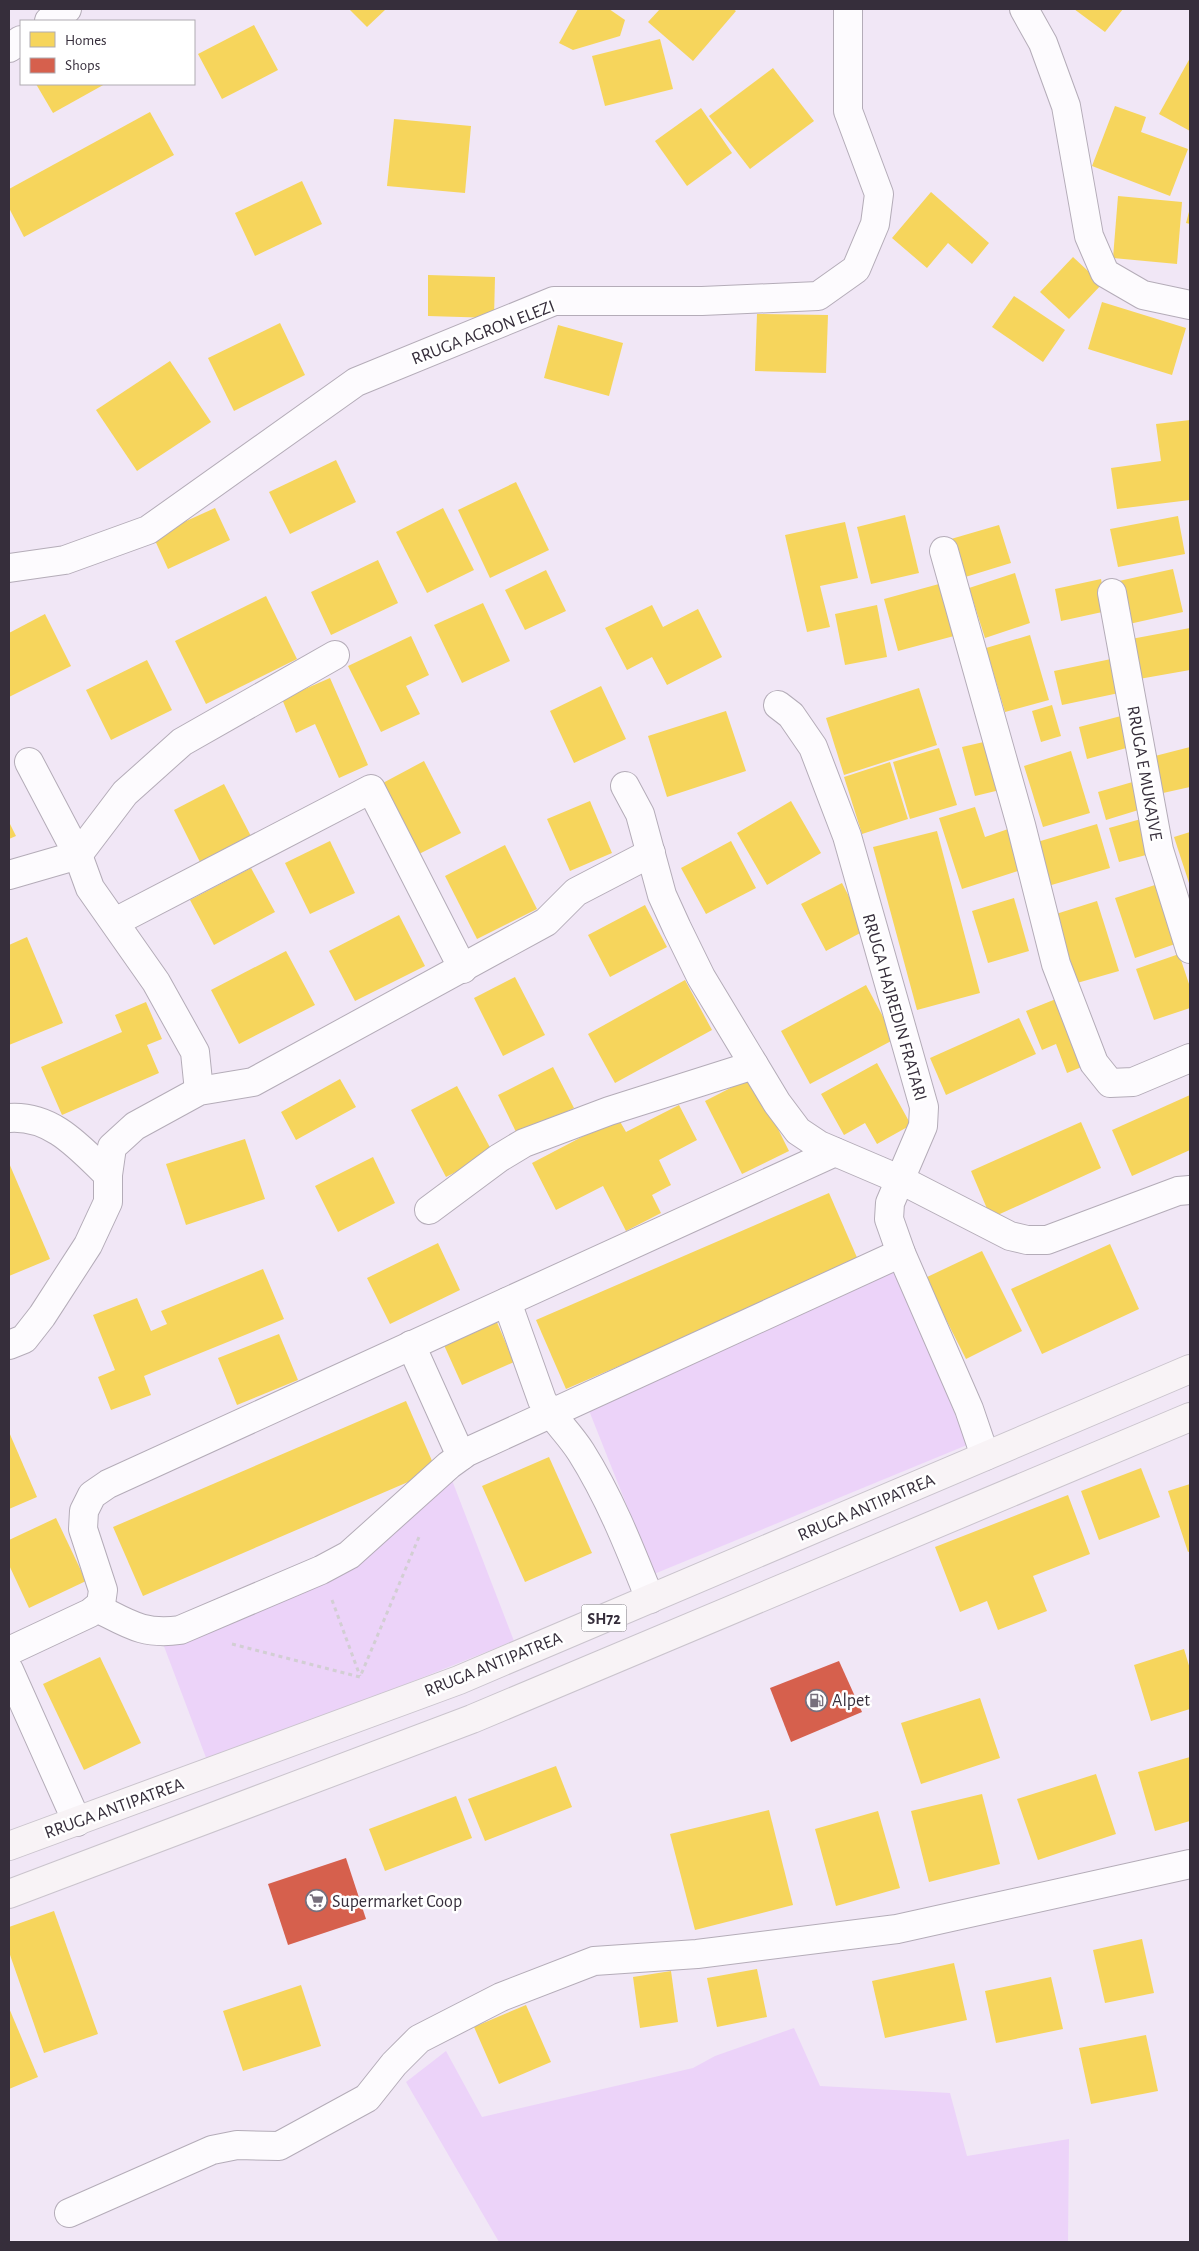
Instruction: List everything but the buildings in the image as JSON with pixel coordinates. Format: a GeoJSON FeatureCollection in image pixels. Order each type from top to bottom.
{"type":"FeatureCollection","features":[{"type":"Feature","properties":{"kind":"main road","name":"RRUGA ANTIPATREA"},"geometry":{"type":"LineString","coordinates":[[9,1846],[459,1680],[1190,1369]]}},
{"type":"Feature","properties":{"kind":"main road","name":"SH72"},"geometry":{"type":"LineString","coordinates":[[9,1894],[472,1719],[1190,1417]]}},
{"type":"Feature","properties":{"kind":"street"},"geometry":{"type":"LineString","coordinates":[[50,20],[67,9]]}},
{"type":"Feature","properties":{"kind":"street","name":"RRUGA AGRON ELEZI"},"geometry":{"type":"LineString","coordinates":[[9,568],[65,560],[148,530],[356,382],[554,301],[702,301],[818,296],[856,269],[875,224],[879,194],[848,111],[848,9]]}},
{"type":"Feature","properties":{"kind":"street"},"geometry":{"type":"LineString","coordinates":[[1024,9],[1043,43],[1066,106],[1089,236],[1105,273],[1143,295],[1190,305]]}},
{"type":"Feature","properties":{"kind":"street"},"geometry":{"type":"LineString","coordinates":[[9,48],[20,41]]}},
{"type":"Feature","properties":{"kind":"street"},"geometry":{"type":"LineString","coordinates":[[944,551],[1021,825],[1056,964],[1094,1063],[1110,1083],[1133,1082],[1190,1058]]}},
{"type":"Feature","properties":{"kind":"street","name":"RRUGA E MUKAJVE"},"geometry":{"type":"LineString","coordinates":[[1112,593],[1158,850],[1190,949]]}},
{"type":"Feature","properties":{"kind":"street"},"geometry":{"type":"LineString","coordinates":[[9,875],[78,854],[125,793],[182,742],[336,655]]}},
{"type":"Feature","properties":{"kind":"street","name":"RRUGA HAJREDIN FRATARI"},"geometry":{"type":"LineString","coordinates":[[778,705],[791,715],[813,747],[847,836],[924,1107],[923,1126],[890,1203],[889,1219],[901,1253],[969,1409],[985,1456]]}},
{"type":"Feature","properties":{"kind":"street"},"geometry":{"type":"LineString","coordinates":[[29,762],[78,854],[90,888],[156,982],[195,1052],[199,1091]]}},
{"type":"Feature","properties":{"kind":"street"},"geometry":{"type":"LineString","coordinates":[[625,786],[640,814],[662,895],[701,977],[777,1103],[798,1131],[835,1152],[900,1180],[1010,1236],[1027,1240],[1054,1238],[1178,1191],[1190,1190]]}},
{"type":"Feature","properties":{"kind":"street"},"geometry":{"type":"LineString","coordinates":[[114,922],[371,789],[463,969]]}},
{"type":"Feature","properties":{"kind":"street"},"geometry":{"type":"LineString","coordinates":[[9,1346],[24,1339],[42,1316],[88,1245],[108,1202],[108,1175],[112,1147],[135,1126],[199,1091],[253,1082],[546,922],[576,892],[650,853]]}},
{"type":"Feature","properties":{"kind":"street"},"geometry":{"type":"LineString","coordinates":[[429,1210],[499,1158],[524,1143],[609,1111],[754,1065]]}},
{"type":"Feature","properties":{"kind":"street"},"geometry":{"type":"LineString","coordinates":[[9,1118],[23,1117],[50,1125],[72,1140],[108,1175]]}},
{"type":"Feature","properties":{"kind":"street"},"geometry":{"type":"LineString","coordinates":[[9,1651],[98,1608],[103,1598],[103,1590],[83,1529],[84,1511],[92,1495],[108,1484],[835,1152]]}},
{"type":"Feature","properties":{"kind":"street"},"geometry":{"type":"LineString","coordinates":[[98,1608],[141,1629],[159,1633],[180,1630],[320,1570],[349,1555],[461,1456],[901,1253]]}},
{"type":"Feature","properties":{"kind":"street"},"geometry":{"type":"LineString","coordinates":[[507,1302],[542,1400],[550,1414],[569,1434],[582,1454],[620,1526],[650,1599]]}},
{"type":"Feature","properties":{"kind":"street"},"geometry":{"type":"LineString","coordinates":[[411,1345],[461,1456]]}},
{"type":"Feature","properties":{"kind":"street"},"geometry":{"type":"LineString","coordinates":[[9,1670],[77,1822]]}},
{"type":"Feature","properties":{"kind":"street"},"geometry":{"type":"LineString","coordinates":[[69,2213],[212,2150],[237,2145],[279,2146],[367,2098],[394,2064],[419,2039],[501,1997],[594,1961],[697,1954],[897,1929],[1190,1864]]}},
{"type":"Feature","properties":{"kind":"path"},"geometry":{"type":"LineString","coordinates":[[360,1677],[422,1530]]}},
{"type":"Feature","properties":{"kind":"path"},"geometry":{"type":"LineString","coordinates":[[320,1570],[374,1712]]}},
{"type":"Feature","properties":{"kind":"path"},"geometry":{"type":"LineString","coordinates":[[228,1642],[360,1677]]}},
{"type":"Feature","properties":{"kind":"shaded area"},"geometry":{"type":"Polygon","coordinates":[[[896,1265],[967,1445],[654,1574],[588,1408],[896,1265]]]}},
{"type":"Feature","properties":{"kind":"shaded area"},"geometry":{"type":"Polygon","coordinates":[[[450,1475],[514,1641],[208,1763],[162,1641],[362,1557],[450,1475]]]}},
{"type":"Feature","properties":{"kind":"shaded area"},"geometry":{"type":"Polygon","coordinates":[[[794,2028],[820,2086],[950,2093],[967,2156],[1069,2139],[1068,2242],[499,2242],[406,2082],[446,2051],[482,2117],[693,2068],[715,2056],[794,2028]]]}},
{"type":"Feature","properties":{"kind":"place","name":"Alpet"},"geometry":{"type":"Point","coordinates":[816,1700]}},
{"type":"Feature","properties":{"kind":"place","name":"Supermarket Coop"},"geometry":{"type":"Point","coordinates":[316,1901]}}]}
